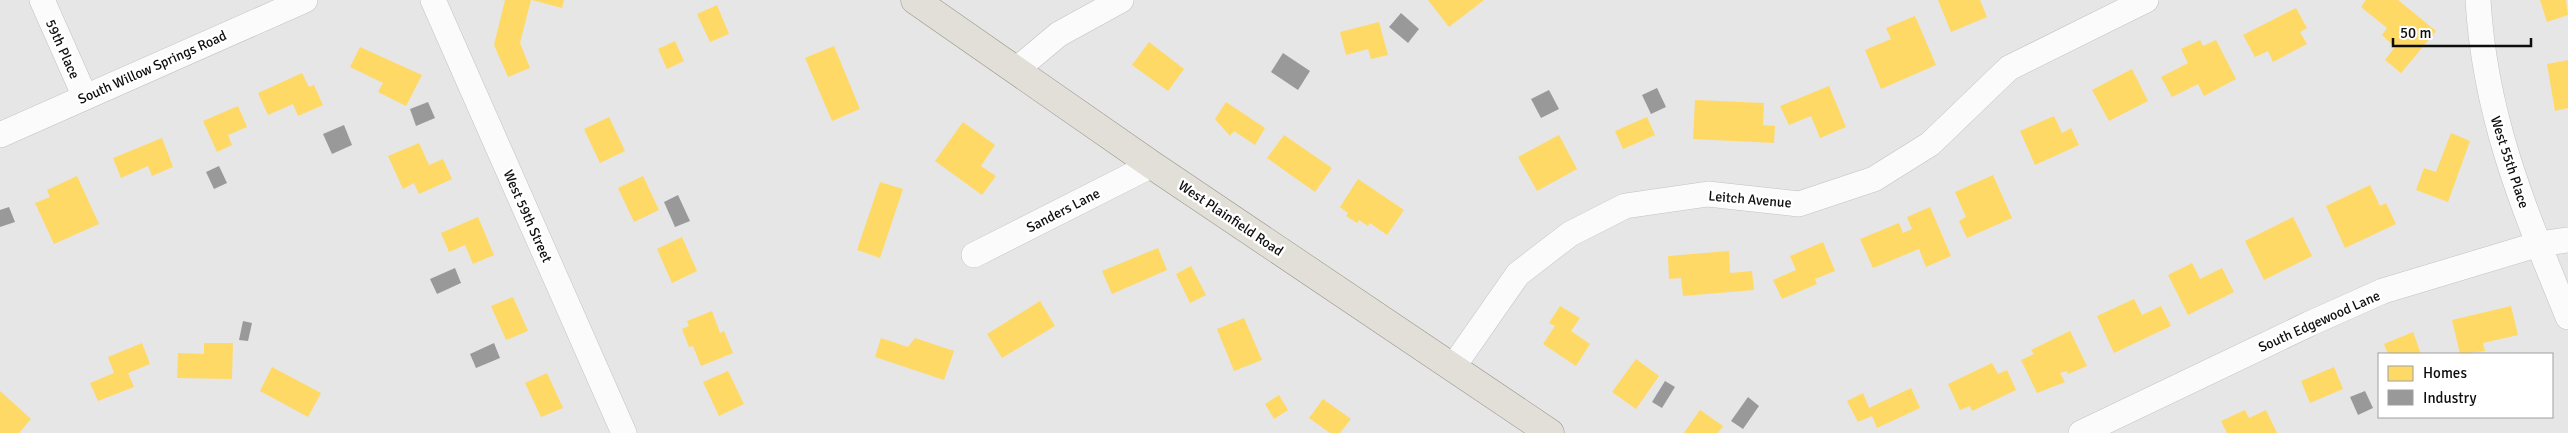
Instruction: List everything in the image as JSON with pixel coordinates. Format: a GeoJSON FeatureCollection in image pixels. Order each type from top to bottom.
{"type":"FeatureCollection","features":[{"type":"Feature","properties":{"kind":"main road","name":"West Plainfield Road"},"geometry":{"type":"LineString","coordinates":[[915,0],[1152,165],[1550,433]]}},
{"type":"Feature","properties":{"kind":"street","name":"59th Place"},"geometry":{"type":"LineString","coordinates":[[42,0],[85,97]]}},
{"type":"Feature","properties":{"kind":"street","name":"South Willow Springs Road"},"geometry":{"type":"LineString","coordinates":[[0,135],[85,97],[255,10],[305,0]]}},
{"type":"Feature","properties":{"kind":"street","name":"West 59th Street"},"geometry":{"type":"LineString","coordinates":[[433,0],[624,433]]}},
{"type":"Feature","properties":{"kind":"street"},"geometry":{"type":"LineString","coordinates":[[1016,70],[1059,34],[1121,0]]}},
{"type":"Feature","properties":{"kind":"street","name":"Leitch Avenue"},"geometry":{"type":"LineString","coordinates":[[1453,367],[1518,274],[1570,234],[1625,206],[1708,194],[1799,204],[1874,179],[1930,144],[2009,68],[2146,0]]}},
{"type":"Feature","properties":{"kind":"street","name":"West 55th Place"},"geometry":{"type":"LineString","coordinates":[[2478,0],[2480,37],[2490,98],[2507,162],[2568,316]]}},
{"type":"Feature","properties":{"kind":"street","name":"Sanders Lane"},"geometry":{"type":"LineString","coordinates":[[974,256],[1152,165]]}},
{"type":"Feature","properties":{"kind":"street","name":"South Edgewood Lane"},"geometry":{"type":"LineString","coordinates":[[2081,433],[2308,324],[2383,291],[2538,244],[2568,240]]}},
{"type":"Feature","properties":{"kind":"building: Homes"},"geometry":{"type":"Polygon","coordinates":[[[505,0],[531,0],[520,43],[530,68],[508,77],[494,45],[505,0]]]}},
{"type":"Feature","properties":{"kind":"building: Homes"},"geometry":{"type":"Polygon","coordinates":[[[532,0],[564,0],[562,8],[532,0]]]}},
{"type":"Feature","properties":{"kind":"building: Homes"},"geometry":{"type":"Polygon","coordinates":[[[1428,0],[1484,0],[1449,27],[1428,0]]]}},
{"type":"Feature","properties":{"kind":"building: Homes"},"geometry":{"type":"Polygon","coordinates":[[[1938,0],[1980,0],[1987,17],[1951,32],[1938,0]]]}},
{"type":"Feature","properties":{"kind":"building: Homes"},"geometry":{"type":"Polygon","coordinates":[[[2366,0],[2398,0],[2436,31],[2401,73],[2385,60],[2395,47],[2382,35],[2387,28],[2361,7],[2366,0]]]}},
{"type":"Feature","properties":{"kind":"building: Homes"},"geometry":{"type":"Polygon","coordinates":[[[2540,0],[2566,0],[2568,15],[2547,22],[2540,0]]]}},
{"type":"Feature","properties":{"kind":"building: Homes"},"geometry":{"type":"Polygon","coordinates":[[[717,5],[729,34],[710,42],[697,14],[717,5]]]}},
{"type":"Feature","properties":{"kind":"building: Homes"},"geometry":{"type":"Polygon","coordinates":[[[2296,8],[2307,28],[2300,32],[2307,44],[2273,62],[2268,51],[2255,57],[2243,35],[2296,8]]]}},
{"type":"Feature","properties":{"kind":"building: Homes"},"geometry":{"type":"Polygon","coordinates":[[[1915,16],[1936,65],[1881,89],[1865,50],[1891,39],[1886,28],[1915,16]]]}},
{"type":"Feature","properties":{"kind":"building: Homes"},"geometry":{"type":"Polygon","coordinates":[[[1379,22],[1388,55],[1371,59],[1368,49],[1346,55],[1340,32],[1379,22]]]}},
{"type":"Feature","properties":{"kind":"building: Homes"},"geometry":{"type":"Polygon","coordinates":[[[2200,40],[2203,46],[2216,40],[2236,79],[2204,96],[2198,84],[2172,97],[2161,77],[2188,63],[2181,49],[2200,40]]]}},
{"type":"Feature","properties":{"kind":"building: Homes"},"geometry":{"type":"Polygon","coordinates":[[[675,41],[684,61],[667,69],[658,49],[675,41]]]}},
{"type":"Feature","properties":{"kind":"building: Homes"},"geometry":{"type":"Polygon","coordinates":[[[1149,42],[1184,69],[1168,91],[1132,65],[1149,42]]]}},
{"type":"Feature","properties":{"kind":"building: Homes"},"geometry":{"type":"Polygon","coordinates":[[[834,46],[860,109],[832,121],[805,58],[834,46]]]}},
{"type":"Feature","properties":{"kind":"building: Homes"},"geometry":{"type":"Polygon","coordinates":[[[360,47],[422,75],[406,106],[378,92],[383,83],[350,67],[360,47]]]}},
{"type":"Feature","properties":{"kind":"building: Homes"},"geometry":{"type":"Polygon","coordinates":[[[2568,60],[2568,108],[2555,111],[2547,64],[2568,60]]]}},
{"type":"Feature","properties":{"kind":"building: Homes"},"geometry":{"type":"Polygon","coordinates":[[[2132,69],[2148,101],[2109,121],[2092,90],[2132,69]]]}},
{"type":"Feature","properties":{"kind":"building: Homes"},"geometry":{"type":"Polygon","coordinates":[[[302,73],[309,87],[314,85],[323,105],[298,116],[293,104],[268,115],[258,93],[302,73]]]}},
{"type":"Feature","properties":{"kind":"building: Homes"},"geometry":{"type":"Polygon","coordinates":[[[1829,86],[1846,127],[1820,138],[1811,116],[1789,125],[1780,106],[1829,86]]]}},
{"type":"Feature","properties":{"kind":"building: Homes"},"geometry":{"type":"Polygon","coordinates":[[[1695,100],[1764,103],[1763,125],[1775,126],[1774,143],[1693,139],[1695,100]]]}},
{"type":"Feature","properties":{"kind":"building: Homes"},"geometry":{"type":"Polygon","coordinates":[[[1226,102],[1265,128],[1255,145],[1234,131],[1230,136],[1215,119],[1226,102]]]}},
{"type":"Feature","properties":{"kind":"building: Homes"},"geometry":{"type":"Polygon","coordinates":[[[238,106],[247,127],[228,135],[232,145],[217,152],[203,121],[238,106]]]}},
{"type":"Feature","properties":{"kind":"building: Homes"},"geometry":{"type":"Polygon","coordinates":[[[2054,116],[2062,133],[2071,128],[2079,145],[2035,165],[2020,131],[2054,116]]]}},
{"type":"Feature","properties":{"kind":"building: Homes"},"geometry":{"type":"Polygon","coordinates":[[[609,117],[625,151],[600,163],[584,129],[609,117]]]}},
{"type":"Feature","properties":{"kind":"building: Homes"},"geometry":{"type":"Polygon","coordinates":[[[1647,117],[1655,135],[1623,149],[1615,131],[1647,117]]]}},
{"type":"Feature","properties":{"kind":"building: Homes"},"geometry":{"type":"Polygon","coordinates":[[[963,122],[995,145],[981,166],[996,176],[982,195],[935,161],[963,122]]]}},
{"type":"Feature","properties":{"kind":"building: Homes"},"geometry":{"type":"Polygon","coordinates":[[[2451,133],[2470,141],[2448,202],[2416,190],[2424,168],[2436,172],[2451,133]]]}},
{"type":"Feature","properties":{"kind":"building: Homes"},"geometry":{"type":"Polygon","coordinates":[[[1284,135],[1332,168],[1315,192],[1267,158],[1284,135]]]}},
{"type":"Feature","properties":{"kind":"building: Homes"},"geometry":{"type":"Polygon","coordinates":[[[1559,135],[1577,169],[1537,191],[1518,157],[1559,135]]]}},
{"type":"Feature","properties":{"kind":"building: Homes"},"geometry":{"type":"Polygon","coordinates":[[[162,138],[173,167],[152,176],[148,166],[121,178],[113,158],[162,138]]]}},
{"type":"Feature","properties":{"kind":"building: Homes"},"geometry":{"type":"Polygon","coordinates":[[[419,143],[429,165],[443,159],[452,179],[419,194],[414,183],[403,189],[388,156],[419,143]]]}},
{"type":"Feature","properties":{"kind":"building: Homes"},"geometry":{"type":"Polygon","coordinates":[[[1993,175],[2012,218],[1967,238],[1959,221],[1966,217],[1955,192],[1993,175]]]}},
{"type":"Feature","properties":{"kind":"building: Homes"},"geometry":{"type":"Polygon","coordinates":[[[77,176],[99,224],[54,244],[35,203],[50,197],[47,190],[77,176]]]}},
{"type":"Feature","properties":{"kind":"building: Homes"},"geometry":{"type":"Polygon","coordinates":[[[643,176],[659,210],[634,222],[618,188],[643,176]]]}},
{"type":"Feature","properties":{"kind":"building: Homes"},"geometry":{"type":"Polygon","coordinates":[[[1358,179],[1404,210],[1387,235],[1370,223],[1368,226],[1359,220],[1357,223],[1346,216],[1348,213],[1340,207],[1358,179]]]}},
{"type":"Feature","properties":{"kind":"building: Homes"},"geometry":{"type":"Polygon","coordinates":[[[880,182],[903,189],[880,258],[857,250],[880,182]]]}},
{"type":"Feature","properties":{"kind":"building: Homes"},"geometry":{"type":"Polygon","coordinates":[[[2370,185],[2380,206],[2386,203],[2396,224],[2345,248],[2326,206],[2370,185]]]}},
{"type":"Feature","properties":{"kind":"building: Homes"},"geometry":{"type":"Polygon","coordinates":[[[1930,207],[1951,256],[1926,267],[1919,249],[1873,268],[1860,239],[1899,223],[1903,233],[1912,229],[1907,217],[1930,207]]]}},
{"type":"Feature","properties":{"kind":"building: Homes"},"geometry":{"type":"Polygon","coordinates":[[[478,217],[494,255],[473,264],[465,245],[449,252],[441,233],[478,217]]]}},
{"type":"Feature","properties":{"kind":"building: Homes"},"geometry":{"type":"Polygon","coordinates":[[[2293,217],[2312,256],[2264,280],[2245,241],[2293,217]]]}},
{"type":"Feature","properties":{"kind":"building: Homes"},"geometry":{"type":"Polygon","coordinates":[[[682,237],[697,271],[672,283],[657,249],[682,237]]]}},
{"type":"Feature","properties":{"kind":"building: Homes"},"geometry":{"type":"Polygon","coordinates":[[[1823,242],[1835,271],[1815,279],[1817,284],[1782,299],[1773,280],[1796,270],[1790,256],[1823,242]]]}},
{"type":"Feature","properties":{"kind":"building: Homes"},"geometry":{"type":"Polygon","coordinates":[[[1158,248],[1167,270],[1112,294],[1102,271],[1158,248]]]}},
{"type":"Feature","properties":{"kind":"building: Homes"},"geometry":{"type":"Polygon","coordinates":[[[1729,251],[1730,273],[1752,271],[1754,290],[1683,296],[1681,278],[1669,279],[1668,256],[1729,251]]]}},
{"type":"Feature","properties":{"kind":"building: Homes"},"geometry":{"type":"Polygon","coordinates":[[[2192,263],[2200,279],[2222,268],[2234,292],[2188,315],[2168,275],[2192,263]]]}},
{"type":"Feature","properties":{"kind":"building: Homes"},"geometry":{"type":"Polygon","coordinates":[[[1191,266],[1206,295],[1190,303],[1176,274],[1191,266]]]}},
{"type":"Feature","properties":{"kind":"building: Homes"},"geometry":{"type":"Polygon","coordinates":[[[513,297],[528,331],[506,340],[491,306],[513,297]]]}},
{"type":"Feature","properties":{"kind":"building: Homes"},"geometry":{"type":"Polygon","coordinates":[[[2134,299],[2142,315],[2161,306],[2171,326],[2114,353],[2097,316],[2134,299]]]}},
{"type":"Feature","properties":{"kind":"building: Homes"},"geometry":{"type":"Polygon","coordinates":[[[1040,301],[1055,326],[1002,358],[987,334],[1040,301]]]}},
{"type":"Feature","properties":{"kind":"building: Homes"},"geometry":{"type":"Polygon","coordinates":[[[1560,306],[1580,318],[1571,331],[1590,344],[1576,366],[1543,344],[1555,326],[1549,323],[1560,306]]]}},
{"type":"Feature","properties":{"kind":"building: Homes"},"geometry":{"type":"Polygon","coordinates":[[[2511,306],[2518,335],[2483,343],[2485,351],[2460,353],[2452,320],[2511,306]]]}},
{"type":"Feature","properties":{"kind":"building: Homes"},"geometry":{"type":"Polygon","coordinates":[[[712,311],[720,333],[724,331],[733,353],[701,366],[693,346],[689,347],[682,329],[689,326],[687,321],[712,311]]]}},
{"type":"Feature","properties":{"kind":"building: Homes"},"geometry":{"type":"Polygon","coordinates":[[[1244,318],[1262,360],[1234,371],[1217,329],[1244,318]]]}},
{"type":"Feature","properties":{"kind":"building: Homes"},"geometry":{"type":"Polygon","coordinates":[[[2070,331],[2087,366],[2068,374],[2067,371],[2060,373],[2065,382],[2037,393],[2021,360],[2034,354],[2031,350],[2070,331]]]}},
{"type":"Feature","properties":{"kind":"building: Homes"},"geometry":{"type":"Polygon","coordinates":[[[2413,332],[2421,353],[2388,353],[2384,344],[2413,332]]]}},
{"type":"Feature","properties":{"kind":"building: Homes"},"geometry":{"type":"Polygon","coordinates":[[[881,338],[908,347],[915,338],[954,351],[944,380],[875,357],[881,338]]]}},
{"type":"Feature","properties":{"kind":"building: Homes"},"geometry":{"type":"Polygon","coordinates":[[[142,343],[150,364],[128,373],[134,387],[98,401],[90,383],[114,373],[108,357],[142,343]]]}},
{"type":"Feature","properties":{"kind":"building: Homes"},"geometry":{"type":"Polygon","coordinates":[[[204,343],[233,343],[232,379],[177,378],[178,353],[204,354],[204,343]]]}},
{"type":"Feature","properties":{"kind":"building: Homes"},"geometry":{"type":"Polygon","coordinates":[[[1636,359],[1659,376],[1636,409],[1612,392],[1636,359]]]}},
{"type":"Feature","properties":{"kind":"building: Homes"},"geometry":{"type":"Polygon","coordinates":[[[1992,363],[1998,374],[2007,370],[2016,390],[1972,411],[1970,406],[1960,410],[1948,384],[1992,363]]]}},
{"type":"Feature","properties":{"kind":"building: Homes"},"geometry":{"type":"Polygon","coordinates":[[[272,367],[321,393],[308,417],[260,391],[272,367]]]}},
{"type":"Feature","properties":{"kind":"building: Homes"},"geometry":{"type":"Polygon","coordinates":[[[2334,367],[2343,389],[2310,403],[2301,381],[2334,367]]]}},
{"type":"Feature","properties":{"kind":"building: Homes"},"geometry":{"type":"Polygon","coordinates":[[[728,371],[744,404],[719,416],[703,382],[728,371]]]}},
{"type":"Feature","properties":{"kind":"building: Homes"},"geometry":{"type":"Polygon","coordinates":[[[547,373],[563,408],[541,417],[525,383],[547,373]]]}},
{"type":"Feature","properties":{"kind":"building: Homes"},"geometry":{"type":"Polygon","coordinates":[[[1911,388],[1920,408],[1877,428],[1872,416],[1858,422],[1847,401],[1863,393],[1869,408],[1911,388]]]}},
{"type":"Feature","properties":{"kind":"building: Homes"},"geometry":{"type":"Polygon","coordinates":[[[0,391],[31,419],[19,433],[0,433],[0,391]]]}},
{"type":"Feature","properties":{"kind":"building: Homes"},"geometry":{"type":"Polygon","coordinates":[[[1279,395],[1288,410],[1274,419],[1265,404],[1279,395]]]}},
{"type":"Feature","properties":{"kind":"building: Homes"},"geometry":{"type":"Polygon","coordinates":[[[1323,399],[1351,419],[1340,433],[1330,433],[1309,418],[1323,399]]]}},
{"type":"Feature","properties":{"kind":"building: Homes"},"geometry":{"type":"Polygon","coordinates":[[[1700,410],[1723,426],[1718,433],[1684,433],[1700,410]]]}},
{"type":"Feature","properties":{"kind":"building: Homes"},"geometry":{"type":"Polygon","coordinates":[[[2245,410],[2249,418],[2266,410],[2277,433],[2227,433],[2221,421],[2245,410]]]}},
{"type":"Feature","properties":{"kind":"building: Industry"},"geometry":{"type":"Polygon","coordinates":[[[1401,13],[1419,29],[1408,43],[1389,27],[1401,13]]]}},
{"type":"Feature","properties":{"kind":"building: Industry"},"geometry":{"type":"Polygon","coordinates":[[[1283,53],[1310,71],[1298,90],[1271,72],[1283,53]]]}},
{"type":"Feature","properties":{"kind":"building: Industry"},"geometry":{"type":"Polygon","coordinates":[[[1657,88],[1666,107],[1651,114],[1642,95],[1657,88]]]}},
{"type":"Feature","properties":{"kind":"building: Industry"},"geometry":{"type":"Polygon","coordinates":[[[1549,90],[1559,109],[1541,118],[1531,99],[1549,90]]]}},
{"type":"Feature","properties":{"kind":"building: Industry"},"geometry":{"type":"Polygon","coordinates":[[[428,102],[435,118],[416,126],[410,109],[428,102]]]}},
{"type":"Feature","properties":{"kind":"building: Industry"},"geometry":{"type":"Polygon","coordinates":[[[344,125],[352,145],[332,154],[323,134],[344,125]]]}},
{"type":"Feature","properties":{"kind":"building: Industry"},"geometry":{"type":"Polygon","coordinates":[[[219,166],[227,183],[214,189],[206,172],[219,166]]]}},
{"type":"Feature","properties":{"kind":"building: Industry"},"geometry":{"type":"Polygon","coordinates":[[[678,195],[690,221],[675,227],[664,202],[678,195]]]}},
{"type":"Feature","properties":{"kind":"building: Industry"},"geometry":{"type":"Polygon","coordinates":[[[9,207],[15,222],[0,227],[0,210],[9,207]]]}},
{"type":"Feature","properties":{"kind":"building: Industry"},"geometry":{"type":"Polygon","coordinates":[[[455,268],[461,283],[437,294],[430,279],[455,268]]]}},
{"type":"Feature","properties":{"kind":"building: Industry"},"geometry":{"type":"Polygon","coordinates":[[[243,321],[252,323],[248,341],[239,340],[243,321]]]}},
{"type":"Feature","properties":{"kind":"building: Industry"},"geometry":{"type":"Polygon","coordinates":[[[494,343],[500,358],[476,368],[470,354],[494,343]]]}},
{"type":"Feature","properties":{"kind":"building: Industry"},"geometry":{"type":"Polygon","coordinates":[[[1665,381],[1675,387],[1662,408],[1652,402],[1665,381]]]}},
{"type":"Feature","properties":{"kind":"building: Industry"},"geometry":{"type":"Polygon","coordinates":[[[2365,391],[2373,408],[2358,415],[2350,397],[2365,391]]]}},
{"type":"Feature","properties":{"kind":"building: Industry"},"geometry":{"type":"Polygon","coordinates":[[[1748,397],[1759,406],[1743,429],[1731,421],[1748,397]]]}}]}
